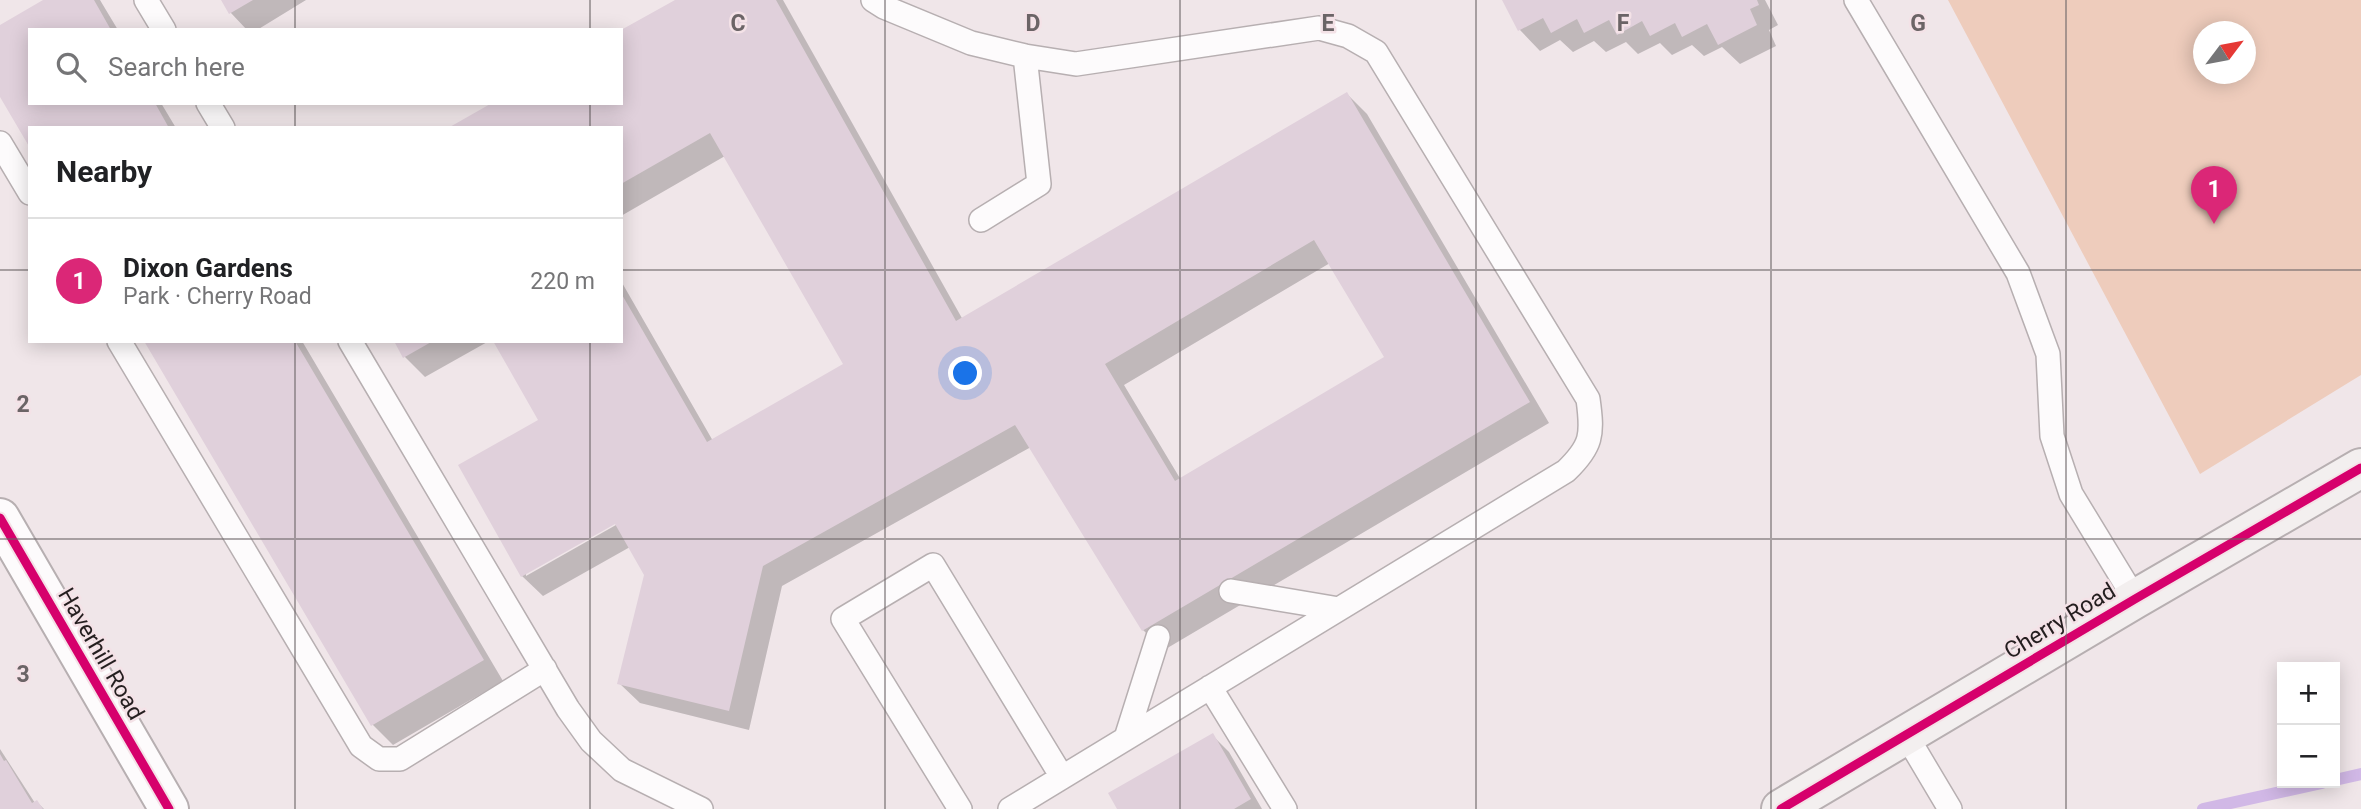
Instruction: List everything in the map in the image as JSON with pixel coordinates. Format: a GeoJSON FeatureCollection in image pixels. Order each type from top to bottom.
{"type":"FeatureCollection","features":[{"type":"Feature","properties":{"kind":"main road","name":"Cherry Road"},"geometry":{"type":"LineString","coordinates":[[1781,809],[2361,468]]}},
{"type":"Feature","properties":{"kind":"street","name":"Haverhill Road"},"geometry":{"type":"LineString","coordinates":[[0,518],[169,809]]}},
{"type":"Feature","properties":{"kind":"lane"},"geometry":{"type":"LineString","coordinates":[[146,0],[163,28]]}},
{"type":"Feature","properties":{"kind":"lane"},"geometry":{"type":"LineString","coordinates":[[873,0],[894,12],[971,43],[1025,56],[1076,64],[1319,28],[1348,36],[1376,52],[1588,399],[1592,426],[1584,454],[1566,471],[1013,808]]}},
{"type":"Feature","properties":{"kind":"lane"},"geometry":{"type":"LineString","coordinates":[[1856,0],[2018,273],[2049,354],[2053,436],[2071,494],[2135,599]]}},
{"type":"Feature","properties":{"kind":"lane"},"geometry":{"type":"LineString","coordinates":[[981,220],[1039,184],[1025,56]]}},
{"type":"Feature","properties":{"kind":"lane"},"geometry":{"type":"LineString","coordinates":[[209,105],[222,126]]}},
{"type":"Feature","properties":{"kind":"lane"},"geometry":{"type":"LineString","coordinates":[[0,143],[28,190]]}},
{"type":"Feature","properties":{"kind":"lane"},"geometry":{"type":"LineString","coordinates":[[120,343],[361,746],[379,759],[400,759],[545,669]]}},
{"type":"Feature","properties":{"kind":"lane"},"geometry":{"type":"LineString","coordinates":[[351,343],[545,669],[591,741],[622,770],[701,809]]}},
{"type":"Feature","properties":{"kind":"lane"},"geometry":{"type":"LineString","coordinates":[[960,809],[843,619],[933,565],[1062,777]]}},
{"type":"Feature","properties":{"kind":"lane"},"geometry":{"type":"LineString","coordinates":[[1231,591],[1339,609]]}},
{"type":"Feature","properties":{"kind":"lane"},"geometry":{"type":"LineString","coordinates":[[1126,738],[1158,637]]}},
{"type":"Feature","properties":{"kind":"lane"},"geometry":{"type":"LineString","coordinates":[[1210,687],[1285,809]]}},
{"type":"Feature","properties":{"kind":"lane"},"geometry":{"type":"LineString","coordinates":[[1906,735],[1950,809]]}},
{"type":"Feature","properties":{"kind":"shaded area"},"geometry":{"type":"Polygon","coordinates":[[[1948,0],[2361,0],[2361,375],[2200,474],[1948,0]]]}},
{"type":"Feature","properties":{"kind":"building"},"geometry":{"type":"Polygon","coordinates":[[[43,0],[94,0],[110,28],[28,28],[28,105],[156,105],[168,126],[28,126],[28,145],[0,97],[0,25],[43,0]]]}},
{"type":"Feature","properties":{"kind":"building"},"geometry":{"type":"Polygon","coordinates":[[[221,0],[253,0],[229,14],[221,0]]]}},
{"type":"Feature","properties":{"kind":"building"},"geometry":{"type":"Polygon","coordinates":[[[675,0],[776,0],[956,321],[1347,92],[1530,402],[1142,631],[1015,425],[763,566],[729,711],[617,684],[644,575],[615,524],[521,577],[458,465],[538,420],[494,343],[623,343],[623,296],[707,442],[843,364],[710,133],[623,183],[623,126],[452,126],[488,105],[623,105],[623,29],[675,0]],[[1314,240],[1105,364],[1175,481],[1384,357],[1314,240]]]}},
{"type":"Feature","properties":{"kind":"building"},"geometry":{"type":"Polygon","coordinates":[[[1502,0],[1757,0],[1759,5],[1750,9],[1757,25],[1718,45],[1707,24],[1682,37],[1675,23],[1650,36],[1642,21],[1617,35],[1609,20],[1584,33],[1577,19],[1551,33],[1543,18],[1518,31],[1502,0]]]}},
{"type":"Feature","properties":{"kind":"building"},"geometry":{"type":"Polygon","coordinates":[[[145,343],[296,343],[484,660],[371,726],[145,343]]]}},
{"type":"Feature","properties":{"kind":"building"},"geometry":{"type":"Polygon","coordinates":[[[395,343],[429,343],[403,358],[395,343]]]}},
{"type":"Feature","properties":{"kind":"building"},"geometry":{"type":"Polygon","coordinates":[[[1213,733],[1251,799],[1234,809],[1117,809],[1108,793],[1213,733]]]}},
{"type":"Feature","properties":{"kind":"building"},"geometry":{"type":"Polygon","coordinates":[[[0,754],[32,803],[37,800],[43,809],[0,809],[0,754]]]}},
{"type":"Feature","properties":{"kind":"waterway"},"geometry":{"type":"LineString","coordinates":[[2340,779],[2361,774]]}},
{"type":"Feature","properties":{"kind":"waterway"},"geometry":{"type":"LineString","coordinates":[[2203,809],[2299,788]]}},
{"type":"Feature","properties":{"kind":"cycle path"},"geometry":{"type":"LineString","coordinates":[[1781,809],[2361,468]]}},
{"type":"Feature","properties":{"kind":"cycle path"},"geometry":{"type":"LineString","coordinates":[[0,518],[169,809]]}},
{"type":"Feature","properties":{"kind":"place","name":"Dixon Gardens"},"geometry":{"type":"Point","coordinates":[2214,224]}}]}
